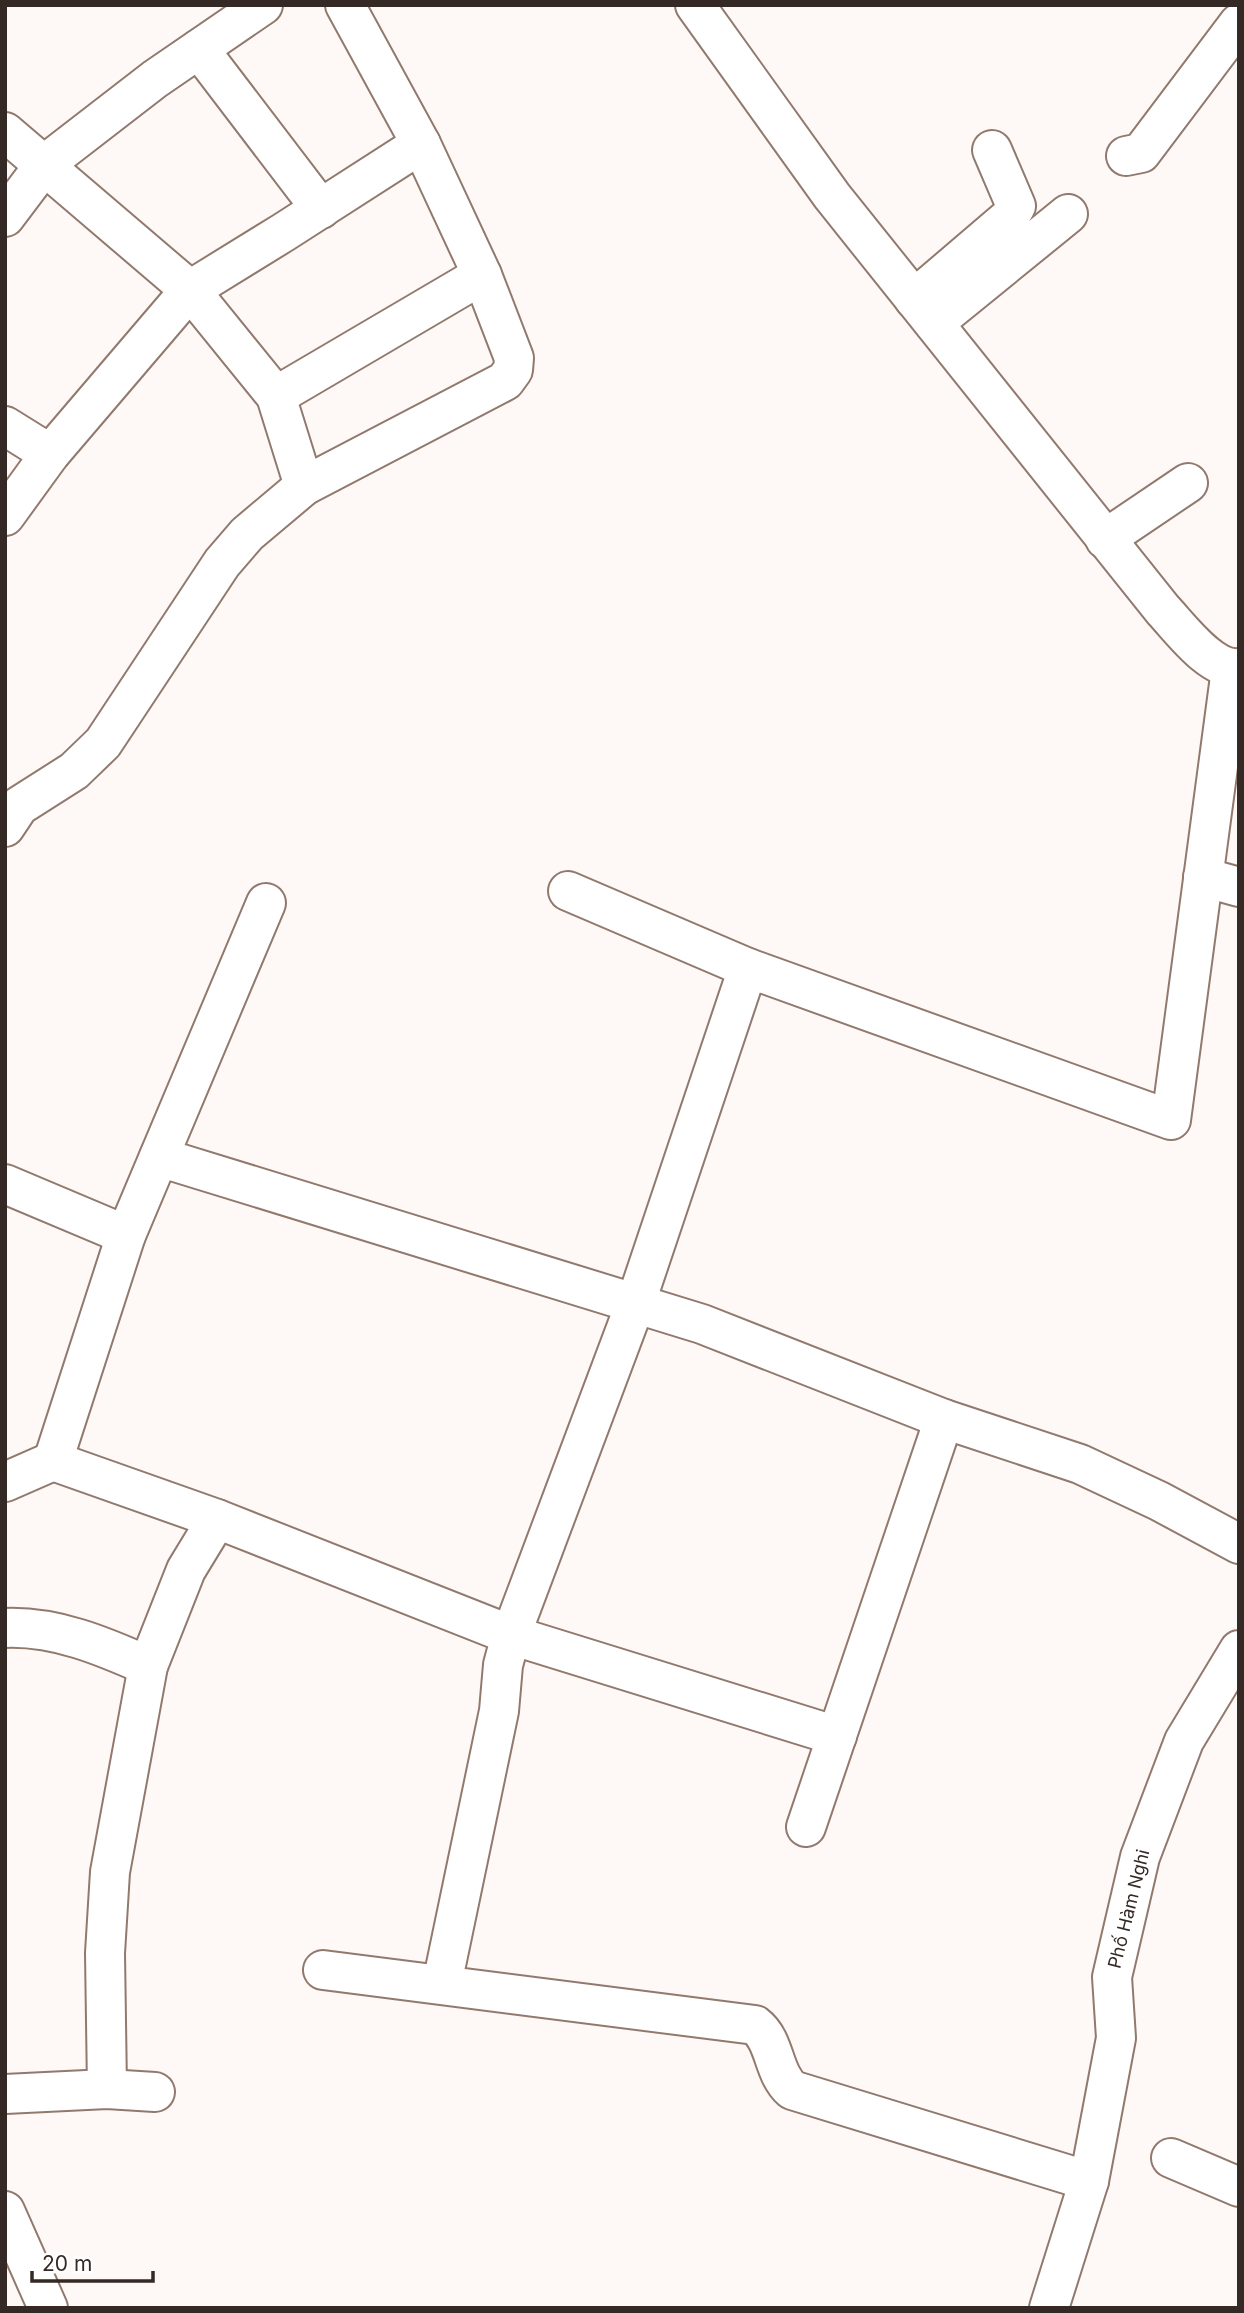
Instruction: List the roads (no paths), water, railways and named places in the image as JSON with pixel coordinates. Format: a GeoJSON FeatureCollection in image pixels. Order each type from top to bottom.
{"type":"FeatureCollection","features":[{"type":"Feature","properties":{"kind":"street"},"geometry":{"type":"LineString","coordinates":[[5,217],[45,164],[155,79],[263,5]]}},
{"type":"Feature","properties":{"kind":"street"},"geometry":{"type":"LineString","coordinates":[[10,810],[74,771],[103,743],[222,563],[247,534],[304,486],[505,381],[513,370],[514,358],[482,275],[421,144],[345,5]]}},
{"type":"Feature","properties":{"kind":"street"},"geometry":{"type":"LineString","coordinates":[[568,891],[748,968],[1171,1121],[1221,882],[1235,669],[1208,657],[1198,648],[1105,539],[832,196],[695,5]]}},
{"type":"Feature","properties":{"kind":"street"},"geometry":{"type":"LineString","coordinates":[[1126,156],[1141,153],[1239,23]]}},
{"type":"Feature","properties":{"kind":"street"},"geometry":{"type":"LineString","coordinates":[[199,49],[321,209]]}},
{"type":"Feature","properties":{"kind":"street"},"geometry":{"type":"LineString","coordinates":[[5,132],[190,290],[276,396],[304,486]]}},
{"type":"Feature","properties":{"kind":"street"},"geometry":{"type":"LineString","coordinates":[[5,516],[50,454],[190,290],[421,144]]}},
{"type":"Feature","properties":{"kind":"street"},"geometry":{"type":"LineString","coordinates":[[924,311],[1010,217],[1016,206],[992,150]]}},
{"type":"Feature","properties":{"kind":"street"},"geometry":{"type":"LineString","coordinates":[[924,311],[1068,214]]}},
{"type":"Feature","properties":{"kind":"street"},"geometry":{"type":"LineString","coordinates":[[276,396],[482,275]]}},
{"type":"Feature","properties":{"kind":"street"},"geometry":{"type":"LineString","coordinates":[[5,426],[50,454]]}},
{"type":"Feature","properties":{"kind":"street"},"geometry":{"type":"LineString","coordinates":[[1105,539],[1188,483]]}},
{"type":"Feature","properties":{"kind":"street"},"geometry":{"type":"LineString","coordinates":[[53,1461],[126,1235],[265,902]]}},
{"type":"Feature","properties":{"kind":"street"},"geometry":{"type":"LineString","coordinates":[[442,1984],[499,1711],[503,1665],[511,1635],[636,1303],[748,968]]}},
{"type":"Feature","properties":{"kind":"street"},"geometry":{"type":"LineString","coordinates":[[159,1157],[702,1324],[944,1419],[1080,1464],[1159,1501],[1239,1544]]}},
{"type":"Feature","properties":{"kind":"street"},"geometry":{"type":"LineString","coordinates":[[5,1184],[126,1235]]}},
{"type":"Feature","properties":{"kind":"street"},"geometry":{"type":"LineString","coordinates":[[806,1827],[944,1419]]}},
{"type":"Feature","properties":{"kind":"street"},"geometry":{"type":"LineString","coordinates":[[5,1482],[53,1461],[217,1519],[511,1635],[837,1736]]}},
{"type":"Feature","properties":{"kind":"street"},"geometry":{"type":"LineString","coordinates":[[107,2089],[105,1953],[110,1871],[148,1666],[186,1570],[217,1519]]}},
{"type":"Feature","properties":{"kind":"street"},"geometry":{"type":"LineString","coordinates":[[5,1628],[21,1627],[89,1640],[148,1666]]}},
{"type":"Feature","properties":{"kind":"street","name":"Phố Hàm Nghi"},"geometry":{"type":"LineString","coordinates":[[1049,2308],[1089,2181],[1116,2038],[1112,1977],[1140,1857],[1184,1741],[1234,1654],[1239,1650]]}},
{"type":"Feature","properties":{"kind":"street"},"geometry":{"type":"LineString","coordinates":[[323,1969],[755,2025],[764,2032],[777,2070],[792,2090],[1089,2181]]}},
{"type":"Feature","properties":{"kind":"street"},"geometry":{"type":"LineString","coordinates":[[5,2094],[107,2089],[155,2091]]}},
{"type":"Feature","properties":{"kind":"street"},"geometry":{"type":"LineString","coordinates":[[1171,2158],[1239,2187]]}},
{"type":"Feature","properties":{"kind":"street"},"geometry":{"type":"LineString","coordinates":[[5,2211],[48,2308]]}}]}
